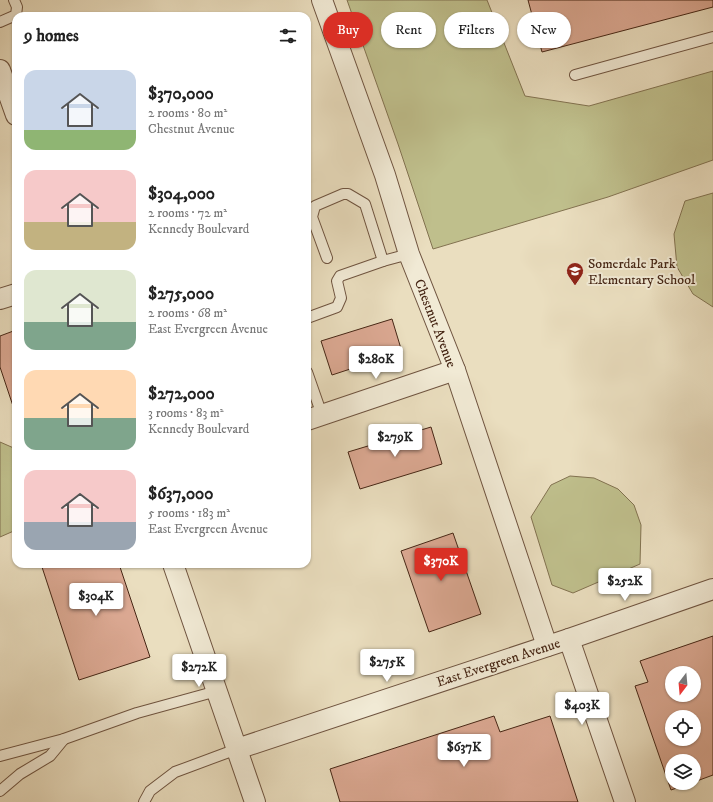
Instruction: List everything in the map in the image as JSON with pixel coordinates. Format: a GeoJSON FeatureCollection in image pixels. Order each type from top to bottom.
{"type":"FeatureCollection","features":[{"type":"Feature","properties":{"kind":"street","name":"Chestnut Avenue"},"geometry":{"type":"LineString","coordinates":[[322,0],[385,175],[409,254],[455,370],[547,646]]}},
{"type":"Feature","properties":{"kind":"street"},"geometry":{"type":"LineString","coordinates":[[0,70],[12,104]]}},
{"type":"Feature","properties":{"kind":"street"},"geometry":{"type":"LineString","coordinates":[[0,299],[12,295]]}},
{"type":"Feature","properties":{"kind":"street"},"geometry":{"type":"LineString","coordinates":[[315,418],[455,370]]}},
{"type":"Feature","properties":{"kind":"street"},"geometry":{"type":"LineString","coordinates":[[174,568],[255,802]]}},
{"type":"Feature","properties":{"kind":"street","name":"East Evergreen Avenue"},"geometry":{"type":"LineString","coordinates":[[237,750],[569,639],[713,589]]}},
{"type":"Feature","properties":{"kind":"street"},"geometry":{"type":"LineString","coordinates":[[569,639],[625,802]]}},
{"type":"Feature","properties":{"kind":"lane"},"geometry":{"type":"LineString","coordinates":[[14,0],[17,7],[16,12]]}},
{"type":"Feature","properties":{"kind":"lane"},"geometry":{"type":"LineString","coordinates":[[0,22],[12,17]]}},
{"type":"Feature","properties":{"kind":"lane"},"geometry":{"type":"LineString","coordinates":[[575,75],[713,37]]}},
{"type":"Feature","properties":{"kind":"lane"},"geometry":{"type":"LineString","coordinates":[[326,258],[312,217],[315,206],[343,194],[348,194],[365,204],[383,261]]}},
{"type":"Feature","properties":{"kind":"lane"},"geometry":{"type":"LineString","coordinates":[[311,317],[337,307],[341,298],[337,281],[340,276],[383,261],[409,254]]}},
{"type":"Feature","properties":{"kind":"lane"},"geometry":{"type":"LineString","coordinates":[[311,395],[315,418]]}},
{"type":"Feature","properties":{"kind":"lane"},"geometry":{"type":"LineString","coordinates":[[0,756],[64,739],[137,713],[217,691]]}},
{"type":"Feature","properties":{"kind":"lane"},"geometry":{"type":"LineString","coordinates":[[0,792],[20,774],[50,756],[64,739]]}},
{"type":"Feature","properties":{"kind":"lane"},"geometry":{"type":"LineString","coordinates":[[144,802],[150,791],[175,772],[237,750]]}},
{"type":"Feature","properties":{"kind":"green space"},"geometry":{"type":"Polygon","coordinates":[[[347,0],[487,0],[492,12],[444,12],[444,48],[506,48],[525,96],[589,106],[713,71],[713,160],[608,197],[433,249],[364,48],[373,48],[373,12],[351,12],[347,0]]]}},
{"type":"Feature","properties":{"kind":"green space"},"geometry":{"type":"Polygon","coordinates":[[[713,193],[713,307],[693,294],[677,267],[674,234],[685,201],[713,193]]]}},
{"type":"Feature","properties":{"kind":"green space"},"geometry":{"type":"Polygon","coordinates":[[[0,442],[12,447],[12,532],[0,537],[0,442]]]}},
{"type":"Feature","properties":{"kind":"green space"},"geometry":{"type":"Polygon","coordinates":[[[570,476],[594,478],[618,489],[634,505],[641,525],[640,564],[573,593],[552,585],[531,517],[551,485],[570,476]]]}},
{"type":"Feature","properties":{"kind":"building"},"geometry":{"type":"Polygon","coordinates":[[[528,0],[713,0],[713,7],[571,44],[571,12],[531,12],[528,0]]]}},
{"type":"Feature","properties":{"kind":"building"},"geometry":{"type":"Polygon","coordinates":[[[541,48],[557,48],[542,52],[541,48]]]}},
{"type":"Feature","properties":{"kind":"building"},"geometry":{"type":"Polygon","coordinates":[[[392,319],[402,352],[332,375],[321,341],[392,319]]]}},
{"type":"Feature","properties":{"kind":"building"},"geometry":{"type":"Polygon","coordinates":[[[12,332],[12,403],[0,367],[0,336],[12,332]]]}},
{"type":"Feature","properties":{"kind":"building"},"geometry":{"type":"Polygon","coordinates":[[[431,427],[442,464],[360,489],[348,452],[431,427]]]}},
{"type":"Feature","properties":{"kind":"building"},"geometry":{"type":"Polygon","coordinates":[[[453,533],[481,614],[429,632],[401,551],[453,533]]]}},
{"type":"Feature","properties":{"kind":"building"},"geometry":{"type":"Polygon","coordinates":[[[42,568],[120,568],[150,657],[79,680],[42,568]]]}},
{"type":"Feature","properties":{"kind":"building"},"geometry":{"type":"Polygon","coordinates":[[[713,636],[713,775],[701,779],[701,754],[665,754],[665,773],[635,686],[648,682],[640,661],[713,636]]]}},
{"type":"Feature","properties":{"kind":"building"},"geometry":{"type":"Polygon","coordinates":[[[494,716],[500,732],[550,716],[578,802],[340,802],[330,769],[494,716]]]}},
{"type":"Feature","properties":{"kind":"place","name":"Somerdale Park Elementary School"},"geometry":{"type":"Point","coordinates":[575,286]}}]}
